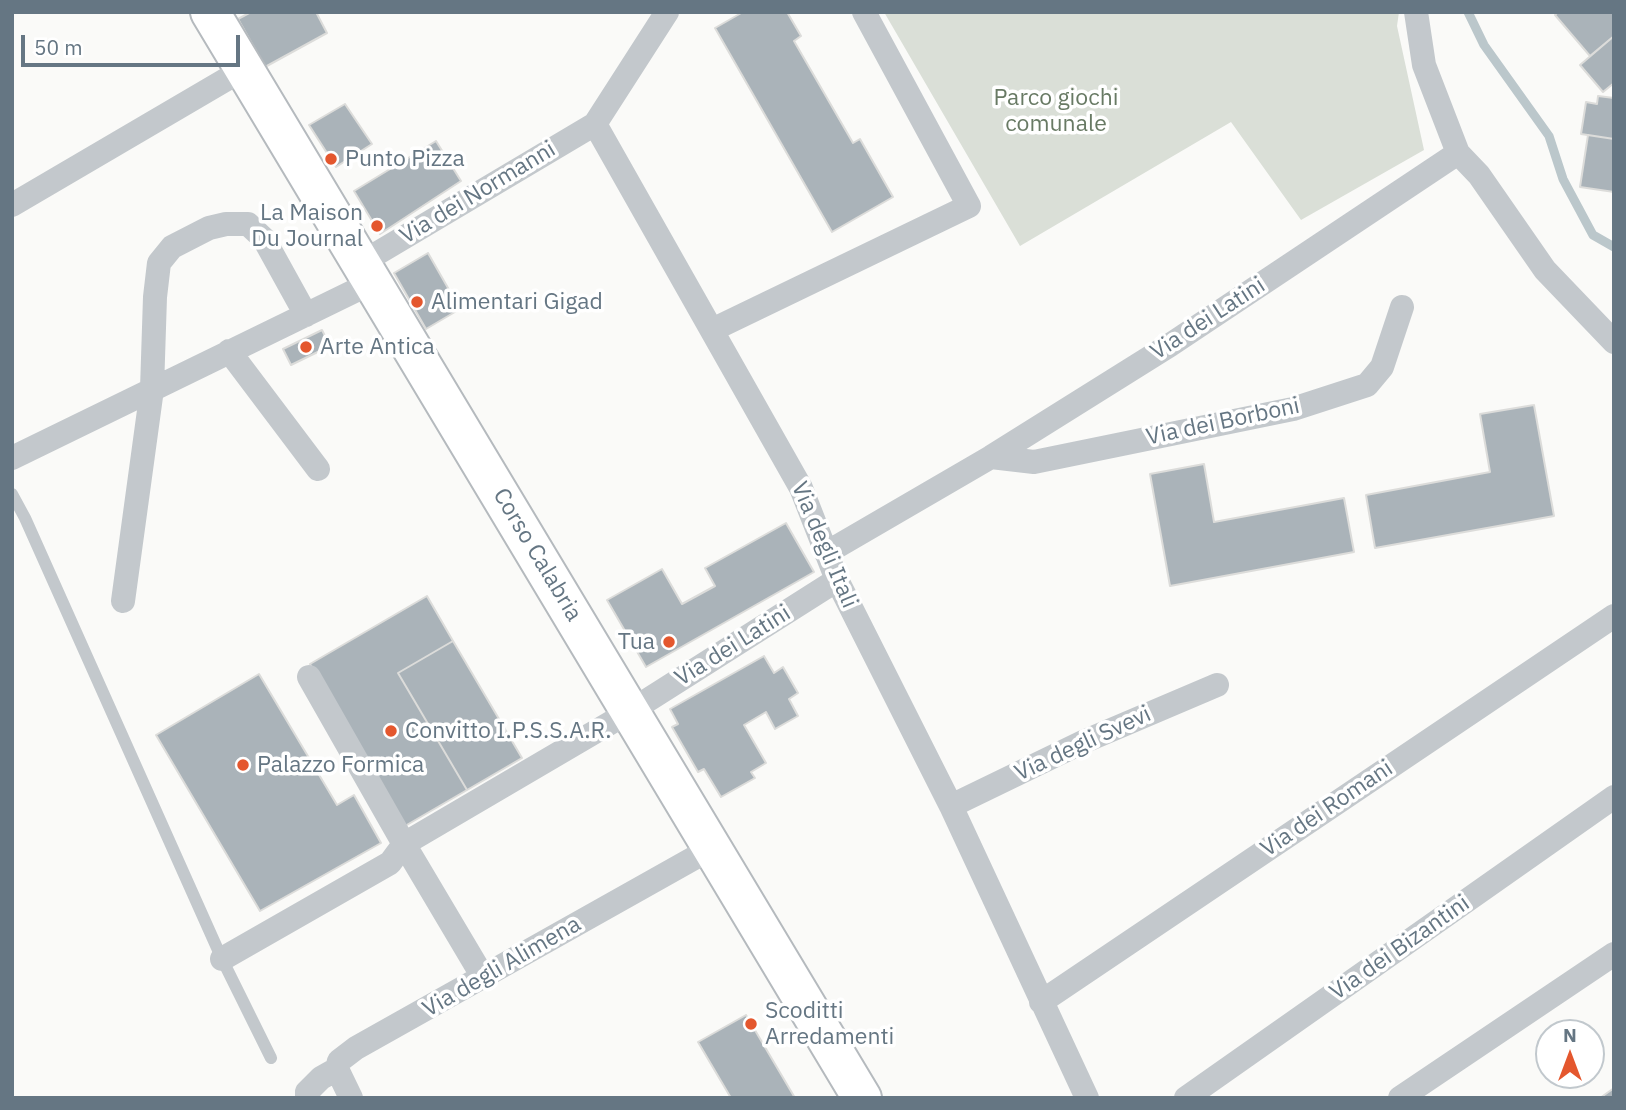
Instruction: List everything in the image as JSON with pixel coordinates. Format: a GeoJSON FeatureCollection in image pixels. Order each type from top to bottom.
{"type":"FeatureCollection","features":[{"type":"Feature","properties":{"kind":"main road","name":"Corso Calabria"},"geometry":{"type":"LineString","coordinates":[[220,16],[244,69],[862,1098]]}},
{"type":"Feature","properties":{"kind":"street"},"geometry":{"type":"LineString","coordinates":[[595,124],[667,12]]}},
{"type":"Feature","properties":{"kind":"street"},"geometry":{"type":"LineString","coordinates":[[712,331],[969,206],[864,12]]}},
{"type":"Feature","properties":{"kind":"street"},"geometry":{"type":"LineString","coordinates":[[1416,12],[1424,65],[1458,153],[1479,175],[1545,270],[1614,342]]}},
{"type":"Feature","properties":{"kind":"street"},"geometry":{"type":"LineString","coordinates":[[12,205],[244,69]]}},
{"type":"Feature","properties":{"kind":"street","name":"Via dei Normanni"},"geometry":{"type":"LineString","coordinates":[[12,458],[306,315],[367,272],[595,124]]}},
{"type":"Feature","properties":{"kind":"street","name":"Via degli Itali"},"geometry":{"type":"LineString","coordinates":[[595,124],[801,488],[837,580],[951,806],[1087,1098]]}},
{"type":"Feature","properties":{"kind":"street","name":"Via dei Latini"},"geometry":{"type":"LineString","coordinates":[[826,553],[991,457],[1170,345],[1458,153]]}},
{"type":"Feature","properties":{"kind":"street"},"geometry":{"type":"LineString","coordinates":[[123,601],[152,389],[159,263],[172,247],[209,228],[226,224],[248,224],[264,239],[306,315]]}},
{"type":"Feature","properties":{"kind":"street","name":"Via dei Borboni"},"geometry":{"type":"LineString","coordinates":[[991,457],[1034,461],[1293,409],[1367,385],[1382,367],[1402,307]]}},
{"type":"Feature","properties":{"kind":"street"},"geometry":{"type":"LineString","coordinates":[[229,351],[318,469]]}},
{"type":"Feature","properties":{"kind":"street","name":"Via dei Latini"},"geometry":{"type":"LineString","coordinates":[[222,960],[390,863],[404,845],[629,712],[837,580]]}},
{"type":"Feature","properties":{"kind":"street","name":"Via dei Romani"},"geometry":{"type":"LineString","coordinates":[[1041,1002],[1614,616]]}},
{"type":"Feature","properties":{"kind":"street"},"geometry":{"type":"LineString","coordinates":[[309,677],[404,845],[483,977]]}},
{"type":"Feature","properties":{"kind":"street","name":"Via degli Svevi"},"geometry":{"type":"LineString","coordinates":[[951,806],[1083,742],[1217,685]]}},
{"type":"Feature","properties":{"kind":"street","name":"Via dei Bizantini"},"geometry":{"type":"LineString","coordinates":[[1186,1098],[1614,797]]}},
{"type":"Feature","properties":{"kind":"street","name":"Via degli Alimena"},"geometry":{"type":"LineString","coordinates":[[307,1098],[307,1093],[321,1078],[337,1069],[339,1061],[356,1048],[712,848]]}},
{"type":"Feature","properties":{"kind":"street"},"geometry":{"type":"LineString","coordinates":[[1400,1098],[1614,954]]}},
{"type":"Feature","properties":{"kind":"street"},"geometry":{"type":"LineString","coordinates":[[337,1069],[351,1098]]}},
{"type":"Feature","properties":{"kind":"lane"},"geometry":{"type":"LineString","coordinates":[[12,494],[222,960],[271,1059]]}},
{"type":"Feature","properties":{"kind":"green space","name":"Parco giochi comunale"},"geometry":{"type":"Polygon","coordinates":[[[884,12],[1399,12],[1397,26],[1424,150],[1301,220],[1231,122],[1020,246],[884,12]]]}},
{"type":"Feature","properties":{"kind":"building"},"geometry":{"type":"Polygon","coordinates":[[[251,12],[316,12],[327,33],[265,67],[238,19],[251,12]]]}},
{"type":"Feature","properties":{"kind":"building"},"geometry":{"type":"Polygon","coordinates":[[[743,12],[787,12],[801,36],[794,41],[853,143],[860,139],[893,197],[832,232],[715,28],[743,12]]]}},
{"type":"Feature","properties":{"kind":"building"},"geometry":{"type":"Polygon","coordinates":[[[1558,12],[1614,12],[1614,36],[1590,56],[1555,15],[1558,12]]]}},
{"type":"Feature","properties":{"kind":"building"},"geometry":{"type":"Polygon","coordinates":[[[1614,36],[1614,83],[1603,92],[1580,65],[1614,36]]]}},
{"type":"Feature","properties":{"kind":"building"},"geometry":{"type":"Polygon","coordinates":[[[1598,96],[1614,98],[1614,139],[1581,134],[1586,102],[1597,104],[1598,96]]]}},
{"type":"Feature","properties":{"kind":"building"},"geometry":{"type":"Polygon","coordinates":[[[345,104],[372,144],[336,167],[309,125],[345,104]]]}},
{"type":"Feature","properties":{"kind":"building"},"geometry":{"type":"Polygon","coordinates":[[[1588,135],[1614,139],[1614,192],[1580,187],[1588,135]]]}},
{"type":"Feature","properties":{"kind":"building"},"geometry":{"type":"Polygon","coordinates":[[[436,141],[461,181],[380,234],[354,191],[436,141]]]}},
{"type":"Feature","properties":{"kind":"building"},"geometry":{"type":"Polygon","coordinates":[[[428,253],[460,309],[426,329],[394,273],[428,253]]]}},
{"type":"Feature","properties":{"kind":"building","name":"Arte Antica"},"geometry":{"type":"Polygon","coordinates":[[[322,330],[330,346],[291,365],[283,349],[322,330]]]}},
{"type":"Feature","properties":{"kind":"building"},"geometry":{"type":"Polygon","coordinates":[[[1534,405],[1554,516],[1375,548],[1366,495],[1490,472],[1480,414],[1534,405]]]}},
{"type":"Feature","properties":{"kind":"building"},"geometry":{"type":"Polygon","coordinates":[[[1204,464],[1214,522],[1344,498],[1354,552],[1170,586],[1150,474],[1204,464]]]}},
{"type":"Feature","properties":{"kind":"building"},"geometry":{"type":"Polygon","coordinates":[[[786,523],[814,572],[646,667],[607,600],[662,569],[682,604],[715,586],[705,568],[786,523]]]}},
{"type":"Feature","properties":{"kind":"building","name":"Convitto I.P.S.S.A.R."},"geometry":{"type":"Polygon","coordinates":[[[427,596],[453,641],[398,673],[467,790],[405,826],[310,664],[427,596]]]}},
{"type":"Feature","properties":{"kind":"building"},"geometry":{"type":"Polygon","coordinates":[[[453,641],[522,758],[467,790],[398,673],[453,641]]]}},
{"type":"Feature","properties":{"kind":"building"},"geometry":{"type":"Polygon","coordinates":[[[764,656],[774,673],[783,667],[798,693],[789,699],[798,716],[775,729],[766,712],[744,725],[766,763],[751,772],[755,778],[721,797],[704,769],[698,772],[672,727],[678,724],[670,709],[764,656]]]}},
{"type":"Feature","properties":{"kind":"building","name":"Palazzo Formica"},"geometry":{"type":"Polygon","coordinates":[[[259,674],[337,805],[354,795],[381,843],[260,911],[156,735],[259,674]]]}},
{"type":"Feature","properties":{"kind":"building"},"geometry":{"type":"Polygon","coordinates":[[[746,1015],[795,1098],[731,1098],[698,1042],[746,1015]]]}},
{"type":"Feature","properties":{"kind":"building"},"geometry":{"type":"Polygon","coordinates":[[[1614,1088],[1614,1098],[1600,1098],[1614,1088]]]}},
{"type":"Feature","properties":{"kind":"waterway"},"geometry":{"type":"LineString","coordinates":[[1468,12],[1484,45],[1549,136],[1563,179],[1593,235],[1614,247]]}},
{"type":"Feature","properties":{"kind":"place","name":"Punto Pizza"},"geometry":{"type":"Point","coordinates":[331,159]}},
{"type":"Feature","properties":{"kind":"place","name":"La Maison Du Journal"},"geometry":{"type":"Point","coordinates":[377,226]}},
{"type":"Feature","properties":{"kind":"place","name":"Alimentari Gigad"},"geometry":{"type":"Point","coordinates":[417,302]}},
{"type":"Feature","properties":{"kind":"place","name":"Arte Antica"},"geometry":{"type":"Point","coordinates":[306,347]}},
{"type":"Feature","properties":{"kind":"place","name":"Tua"},"geometry":{"type":"Point","coordinates":[669,642]}},
{"type":"Feature","properties":{"kind":"place","name":"Convitto I.P.S.S.A.R."},"geometry":{"type":"Point","coordinates":[391,731]}},
{"type":"Feature","properties":{"kind":"place","name":"Palazzo Formica"},"geometry":{"type":"Point","coordinates":[243,765]}},
{"type":"Feature","properties":{"kind":"place","name":"Scoditti Arredamenti"},"geometry":{"type":"Point","coordinates":[751,1024]}}]}
